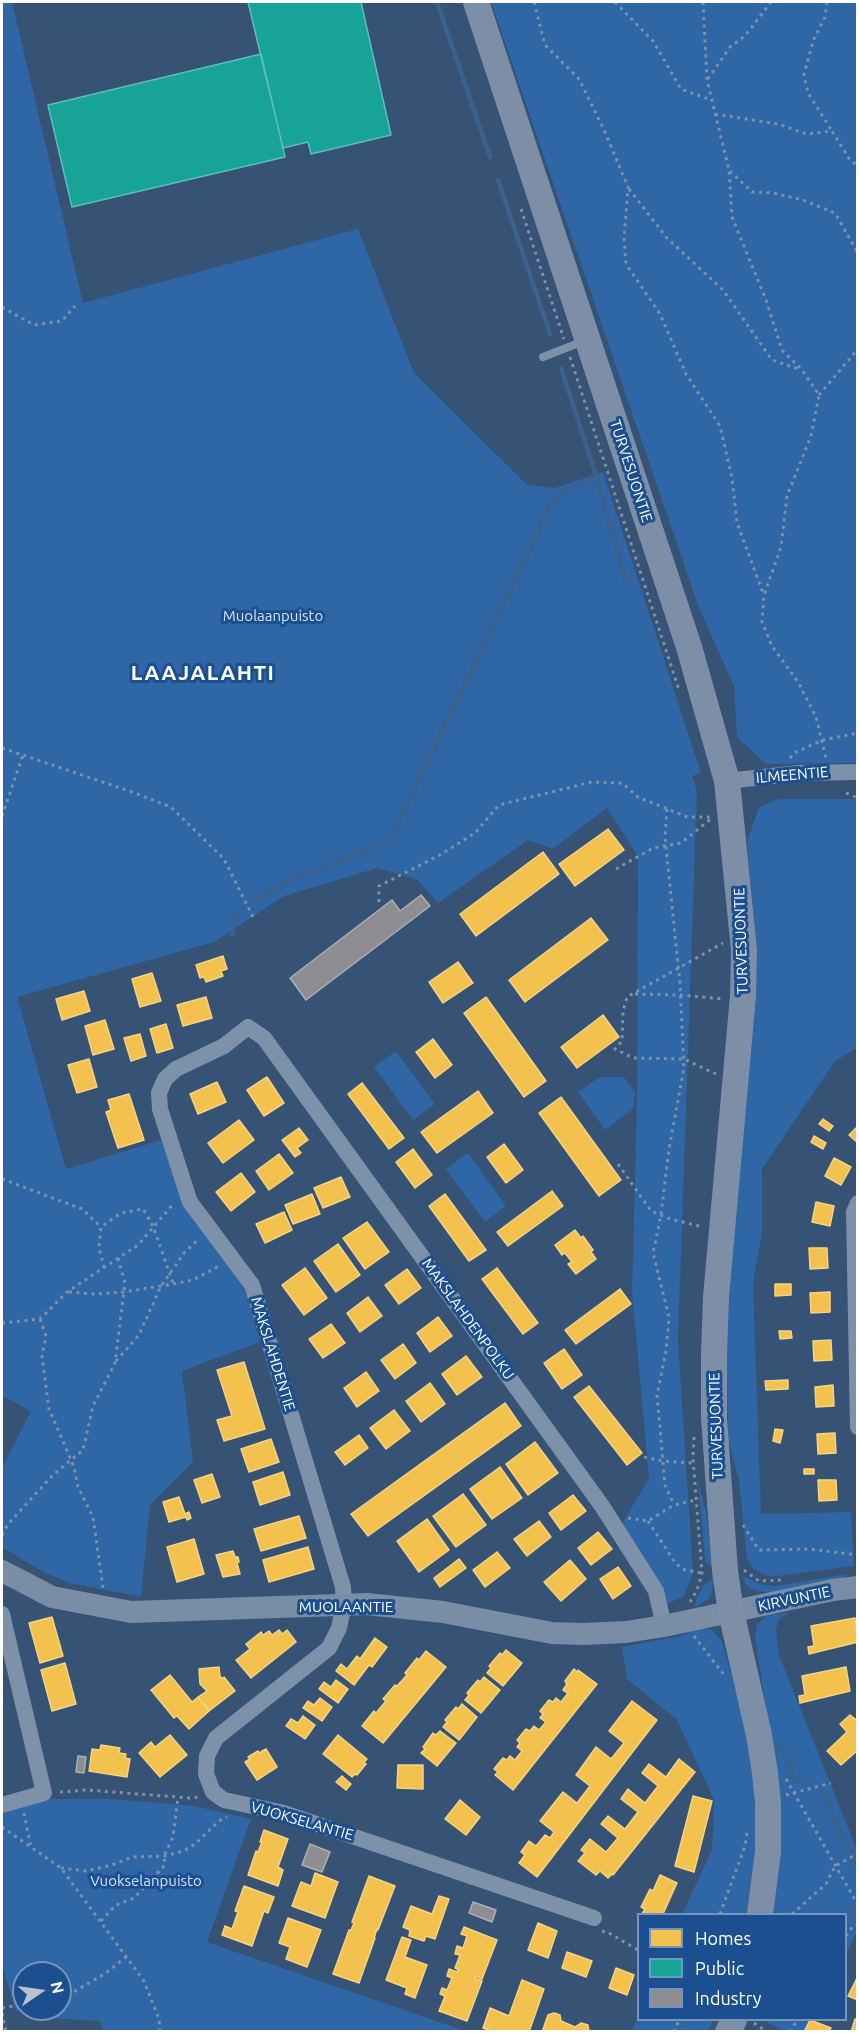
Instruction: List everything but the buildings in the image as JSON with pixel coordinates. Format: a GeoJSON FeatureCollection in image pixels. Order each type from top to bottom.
{"type":"FeatureCollection","features":[{"type":"Feature","properties":{"kind":"main road","name":"TURVESUONTIE"},"geometry":{"type":"LineString","coordinates":[[476,2],[577,344],[691,656],[727,781],[744,950],[740,1046],[720,1246],[714,1353],[716,1458],[713,1572],[731,1612],[759,1735],[768,1800],[768,1852],[760,1913]]}},
{"type":"Feature","properties":{"kind":"street","name":"ILMEENTIE"},"geometry":{"type":"LineString","coordinates":[[727,781],[829,772],[858,772]]}},
{"type":"Feature","properties":{"kind":"street","name":"MAKSLAHDENTIE"},"geometry":{"type":"LineString","coordinates":[[248,1027],[224,1046],[176,1069],[165,1079],[159,1094],[160,1109],[190,1202],[252,1285],[342,1580],[344,1604]]}},
{"type":"Feature","properties":{"kind":"street","name":"MAKSLAHDENPOLKU"},"geometry":{"type":"LineString","coordinates":[[248,1027],[264,1038],[602,1506],[656,1591],[664,1626]]}},
{"type":"Feature","properties":{"kind":"street"},"geometry":{"type":"LineString","coordinates":[[858,1203],[854,1212],[858,1427]]}},
{"type":"Feature","properties":{"kind":"street","name":"MUOLAANTIE"},"geometry":{"type":"LineString","coordinates":[[2,1571],[52,1597],[131,1612],[367,1604],[414,1608],[552,1633],[584,1634],[626,1632],[731,1612]]}},
{"type":"Feature","properties":{"kind":"street","name":"KIRVUNTIE"},"geometry":{"type":"LineString","coordinates":[[731,1612],[833,1590],[858,1587]]}},
{"type":"Feature","properties":{"kind":"street"},"geometry":{"type":"LineString","coordinates":[[206,1797],[207,1756],[216,1738],[329,1648],[339,1628],[344,1604]]}},
{"type":"Feature","properties":{"kind":"street"},"geometry":{"type":"LineString","coordinates":[[2,1614],[44,1793],[2,1805]]}},
{"type":"Feature","properties":{"kind":"street","name":"VUOKSELANTIE"},"geometry":{"type":"LineString","coordinates":[[206,1797],[284,1813],[597,1924]]}},
{"type":"Feature","properties":{"kind":"lane"},"geometry":{"type":"LineString","coordinates":[[543,357],[577,344]]}},
{"type":"Feature","properties":{"kind":"path"},"geometry":{"type":"LineString","coordinates":[[534,2],[545,45],[579,80],[605,132],[628,187],[667,237],[723,290],[772,360],[802,370]]}},
{"type":"Feature","properties":{"kind":"path"},"geometry":{"type":"LineString","coordinates":[[615,2],[652,41],[681,89],[712,101]]}},
{"type":"Feature","properties":{"kind":"path"},"geometry":{"type":"LineString","coordinates":[[703,2],[707,80],[729,170],[732,217],[762,289],[782,350],[802,370],[819,395]]}},
{"type":"Feature","properties":{"kind":"path"},"geometry":{"type":"LineString","coordinates":[[707,80],[730,47],[745,36],[771,2]]}},
{"type":"Feature","properties":{"kind":"path"},"geometry":{"type":"LineString","coordinates":[[827,2],[825,17],[813,41],[804,75],[808,93],[850,160],[858,166]]}},
{"type":"Feature","properties":{"kind":"path"},"geometry":{"type":"LineString","coordinates":[[715,114],[778,124],[807,134],[832,131]]}},
{"type":"Feature","properties":{"kind":"path"},"geometry":{"type":"LineString","coordinates":[[729,170],[752,192],[773,193],[803,200],[835,213],[858,253]]}},
{"type":"Feature","properties":{"kind":"path"},"geometry":{"type":"LineString","coordinates":[[628,187],[624,239],[626,264],[660,314],[686,374],[720,426],[732,478],[737,523],[764,595]]}},
{"type":"Feature","properties":{"kind":"path"},"geometry":{"type":"LineString","coordinates":[[521,208],[577,344],[681,698]]}},
{"type":"Feature","properties":{"kind":"path"},"geometry":{"type":"LineString","coordinates":[[2,308],[34,325],[62,321],[75,306]]}},
{"type":"Feature","properties":{"kind":"path"},"geometry":{"type":"LineString","coordinates":[[829,772],[816,717],[798,682],[772,646],[762,622],[764,595],[781,547],[787,496],[812,436],[819,395],[858,349]]}},
{"type":"Feature","properties":{"kind":"path"},"geometry":{"type":"LineString","coordinates":[[773,776],[794,753],[823,740],[858,733]]}},
{"type":"Feature","properties":{"kind":"path"},"geometry":{"type":"LineString","coordinates":[[2,748],[171,807],[224,859],[255,921]]}},
{"type":"Feature","properties":{"kind":"path"},"geometry":{"type":"LineString","coordinates":[[2,816],[23,755]]}},
{"type":"Feature","properties":{"kind":"path"},"geometry":{"type":"LineString","coordinates":[[379,902],[379,886],[440,855],[475,833],[499,805],[592,782],[622,783],[638,797],[687,817],[713,817]]}},
{"type":"Feature","properties":{"kind":"path"},"geometry":{"type":"LineString","coordinates":[[846,793],[858,798]]}},
{"type":"Feature","properties":{"kind":"path"},"geometry":{"type":"LineString","coordinates":[[667,809],[665,837],[678,969],[684,1068],[669,1149],[662,1215],[653,1253],[669,1317],[666,1351],[657,1395],[665,1485],[674,1505]]}},
{"type":"Feature","properties":{"kind":"path"},"geometry":{"type":"LineString","coordinates":[[713,817],[714,829]]}},
{"type":"Feature","properties":{"kind":"path"},"geometry":{"type":"LineString","coordinates":[[616,869],[653,848],[681,843],[713,817]]}},
{"type":"Feature","properties":{"kind":"path"},"geometry":{"type":"LineString","coordinates":[[723,933],[724,954]]}},
{"type":"Feature","properties":{"kind":"path"},"geometry":{"type":"LineString","coordinates":[[720,1067],[719,1076],[684,1059],[633,1058],[615,1049],[622,1041],[623,1011],[627,997],[723,943]]}},
{"type":"Feature","properties":{"kind":"path"},"geometry":{"type":"LineString","coordinates":[[634,994],[724,999],[725,993]]}},
{"type":"Feature","properties":{"kind":"path"},"geometry":{"type":"LineString","coordinates":[[618,1164],[651,1211],[704,1227]]}},
{"type":"Feature","properties":{"kind":"path"},"geometry":{"type":"LineString","coordinates":[[2,1179],[82,1209],[101,1227]]}},
{"type":"Feature","properties":{"kind":"path"},"geometry":{"type":"LineString","coordinates":[[2,1323],[40,1319],[67,1292],[138,1245],[186,1190]]}},
{"type":"Feature","properties":{"kind":"path"},"geometry":{"type":"LineString","coordinates":[[104,1268],[99,1247],[101,1227],[121,1213],[143,1209],[153,1226],[173,1284]]}},
{"type":"Feature","properties":{"kind":"path"},"geometry":{"type":"LineString","coordinates":[[2,1535],[8,1524],[53,1475],[83,1450],[93,1406],[115,1363],[139,1335],[161,1286],[185,1252],[210,1229]]}},
{"type":"Feature","properties":{"kind":"path"},"geometry":{"type":"LineString","coordinates":[[115,1363],[125,1283],[118,1258]]}},
{"type":"Feature","properties":{"kind":"path"},"geometry":{"type":"LineString","coordinates":[[67,1292],[94,1294],[124,1292],[193,1280],[232,1258]]}},
{"type":"Feature","properties":{"kind":"path"},"geometry":{"type":"LineString","coordinates":[[40,1319],[46,1336],[42,1356],[49,1409],[71,1461],[78,1487],[93,1516],[103,1593]]}},
{"type":"Feature","properties":{"kind":"path"},"geometry":{"type":"LineString","coordinates":[[694,1434],[696,1500],[713,1572]]}},
{"type":"Feature","properties":{"kind":"path"},"geometry":{"type":"LineString","coordinates":[[644,1457],[694,1463]]}},
{"type":"Feature","properties":{"kind":"path"},"geometry":{"type":"LineString","coordinates":[[696,1500],[674,1505],[648,1521],[676,1564],[685,1570],[713,1572],[743,1569],[759,1581],[784,1580]]}},
{"type":"Feature","properties":{"kind":"path"},"geometry":{"type":"LineString","coordinates":[[742,1523],[759,1550],[809,1549],[858,1554]]}},
{"type":"Feature","properties":{"kind":"path"},"geometry":{"type":"LineString","coordinates":[[713,1572],[697,1590],[687,1607],[694,1638],[724,1675],[727,1685]]}},
{"type":"Feature","properties":{"kind":"path"},"geometry":{"type":"LineString","coordinates":[[783,1773],[858,1905]]}},
{"type":"Feature","properties":{"kind":"path"},"geometry":{"type":"LineString","coordinates":[[768,1800],[831,1783]]}},
{"type":"Feature","properties":{"kind":"path"},"geometry":{"type":"LineString","coordinates":[[44,1793],[87,1790],[206,1797]]}},
{"type":"Feature","properties":{"kind":"path"},"geometry":{"type":"LineString","coordinates":[[101,1921],[116,1905],[134,1898],[165,1865],[164,1856],[173,1837],[177,1797]]}},
{"type":"Feature","properties":{"kind":"path"},"geometry":{"type":"LineString","coordinates":[[22,1800],[31,1848]]}},
{"type":"Feature","properties":{"kind":"path"},"geometry":{"type":"LineString","coordinates":[[61,1868],[86,1871],[112,1865],[132,1857],[164,1856],[184,1851],[195,1844],[219,1821],[229,1816]]}},
{"type":"Feature","properties":{"kind":"path"},"geometry":{"type":"LineString","coordinates":[[720,1913],[745,1846],[747,1826]]}},
{"type":"Feature","properties":{"kind":"path"},"geometry":{"type":"LineString","coordinates":[[2,1827],[61,1868],[144,1981],[159,2019],[160,2031]]}},
{"type":"Feature","properties":{"kind":"path"},"geometry":{"type":"LineString","coordinates":[[793,1913],[826,1884],[836,1866],[857,1854]]}},
{"type":"Feature","properties":{"kind":"path"},"geometry":{"type":"LineString","coordinates":[[855,1925],[858,1919]]}},
{"type":"Feature","properties":{"kind":"path"},"geometry":{"type":"LineString","coordinates":[[597,1924],[609,1934]]}},
{"type":"Feature","properties":{"kind":"path"},"geometry":{"type":"LineString","coordinates":[[597,1924],[609,1934],[637,1949]]}},
{"type":"Feature","properties":{"kind":"path"},"geometry":{"type":"LineString","coordinates":[[72,1993],[106,1973],[127,1956]]}},
{"type":"Feature","properties":{"kind":"path"},"geometry":{"type":"LineString","coordinates":[[2,2013],[6,2031]]}},
{"type":"Feature","properties":{"kind":"path"},"geometry":{"type":"LineString","coordinates":[[751,2021],[767,2031]]}},
{"type":"Feature","properties":{"kind":"green space","name":"Muolaanpuisto"},"geometry":{"type":"Polygon","coordinates":[[[2,2],[12,2],[83,303],[358,229],[414,373],[527,485],[555,488],[603,472],[701,773],[692,776],[697,791],[678,1340],[693,1572],[684,1596],[663,1606],[619,1529],[649,1478],[632,1292],[637,1100],[638,856],[607,808],[553,849],[528,840],[438,903],[417,879],[377,868],[284,896],[214,942],[17,997],[66,1169],[162,1140],[243,1285],[260,1342],[182,1371],[193,1462],[150,1505],[141,1597],[70,1583],[45,1573],[2,1547],[2,1468],[31,1411],[2,1396],[2,2]]]}},
{"type":"Feature","properties":{"kind":"green space"},"geometry":{"type":"Polygon","coordinates":[[[491,2],[857,2],[857,763],[766,764],[737,737],[734,686],[699,608],[491,2]]]}},
{"type":"Feature","properties":{"kind":"green space"},"geometry":{"type":"Polygon","coordinates":[[[779,799],[857,799],[857,1048],[835,1061],[762,1169],[762,1234],[753,1281],[761,1514],[851,1512],[854,1566],[770,1577],[753,1569],[747,1558],[739,1480],[728,1440],[726,1305],[756,1000],[756,943],[747,842],[759,807],[779,799]]]}},
{"type":"Feature","properties":{"kind":"green space"},"geometry":{"type":"Polygon","coordinates":[[[396,1051],[435,1104],[413,1120],[374,1067],[396,1051]]]}},
{"type":"Feature","properties":{"kind":"green space"},"geometry":{"type":"Polygon","coordinates":[[[600,1077],[624,1077],[635,1093],[633,1109],[605,1130],[578,1092],[600,1077]]]}},
{"type":"Feature","properties":{"kind":"green space"},"geometry":{"type":"Polygon","coordinates":[[[468,1153],[506,1206],[485,1222],[446,1169],[468,1153]]]}},
{"type":"Feature","properties":{"kind":"green space"},"geometry":{"type":"Polygon","coordinates":[[[698,1482],[707,1517],[713,1566],[706,1563],[705,1559],[698,1482]]]}},
{"type":"Feature","properties":{"kind":"green space"},"geometry":{"type":"Polygon","coordinates":[[[848,1574],[844,1579],[767,1593],[752,1589],[745,1583],[743,1577],[759,1584],[775,1586],[848,1574]]]}},
{"type":"Feature","properties":{"kind":"green space"},"geometry":{"type":"Polygon","coordinates":[[[713,1579],[712,1592],[708,1599],[695,1608],[703,1586],[713,1579]]]}},
{"type":"Feature","properties":{"kind":"green space"},"geometry":{"type":"Polygon","coordinates":[[[790,1612],[779,1619],[776,1629],[779,1655],[857,1850],[857,1936],[855,1935],[847,1952],[847,1913],[772,1913],[770,1735],[755,1637],[757,1625],[766,1616],[790,1612]]]}},
{"type":"Feature","properties":{"kind":"green space"},"geometry":{"type":"Polygon","coordinates":[[[699,1628],[711,1629],[722,1641],[745,1725],[753,1776],[757,1842],[750,1913],[682,1913],[712,1850],[714,1800],[677,1720],[627,1679],[622,1647],[681,1636],[699,1628]]]}},
{"type":"Feature","properties":{"kind":"green space","name":"Vuokselanpuisto"},"geometry":{"type":"Polygon","coordinates":[[[46,1799],[113,1799],[194,1806],[251,1819],[207,1942],[465,2031],[103,2032],[100,2021],[72,2019],[72,1961],[12,1961],[12,1998],[2,1965],[2,1814],[46,1799]]]}},
{"type":"Feature","properties":{"kind":"green space"},"geometry":{"type":"Polygon","coordinates":[[[637,2018],[637,2021],[713,2021],[708,2031],[632,2031],[637,2018]]]}},
{"type":"Feature","properties":{"kind":"green space"},"geometry":{"type":"Polygon","coordinates":[[[765,2021],[812,2021],[807,2032],[784,2031],[765,2021]]]}},
{"type":"Feature","properties":{"kind":"waterway"},"geometry":{"type":"LineString","coordinates":[[437,2],[490,157]]}},
{"type":"Feature","properties":{"kind":"waterway"},"geometry":{"type":"LineString","coordinates":[[498,180],[550,334]]}},
{"type":"Feature","properties":{"kind":"waterway"},"geometry":{"type":"LineString","coordinates":[[561,368],[592,463],[627,584]]}},
{"type":"Feature","properties":{"kind":"waterway"},"geometry":{"type":"LineString","coordinates":[[252,903],[286,881],[389,842],[552,503],[566,490],[596,477]]}},
{"type":"Feature","properties":{"kind":"waterway"},"geometry":{"type":"LineString","coordinates":[[232,935],[237,913],[243,909]]}},
{"type":"Feature","properties":{"kind":"waterway"},"geometry":{"type":"LineString","coordinates":[[773,1744],[780,1746],[795,1780],[811,1783]]}},
{"type":"Feature","properties":{"kind":"waterway"},"geometry":{"type":"LineString","coordinates":[[819,1790],[824,1795],[858,1869]]}},
{"type":"Feature","properties":{"kind":"waterway"},"geometry":{"type":"LineString","coordinates":[[847,1916],[853,1907]]}},
{"type":"Feature","properties":{"kind":"district","name":"LAAJALAHTI"},"geometry":{"type":"Point","coordinates":[203,673]}}]}
